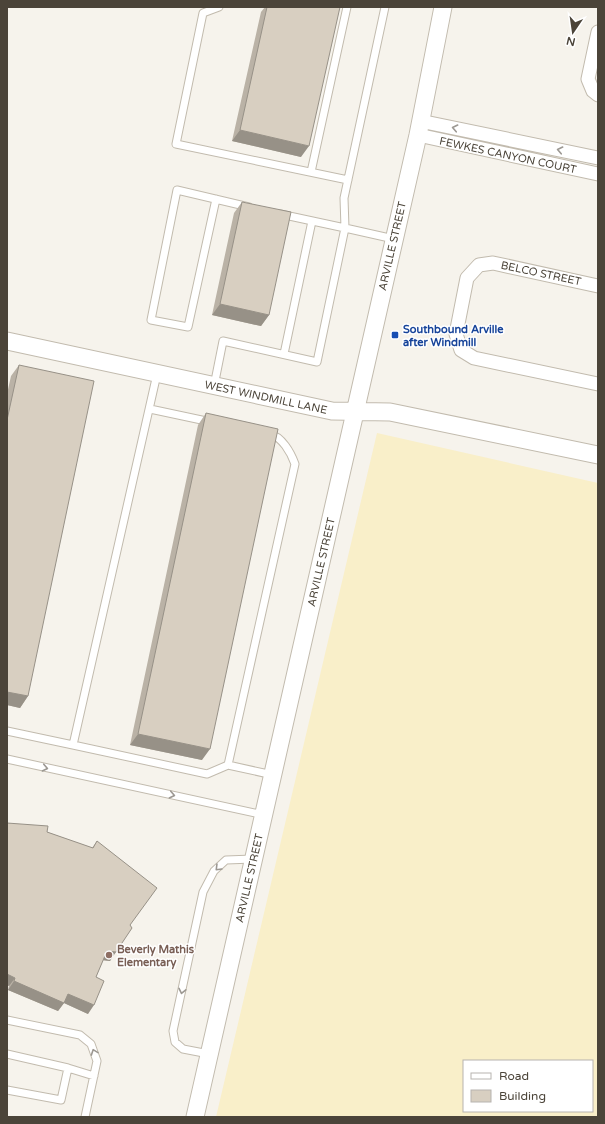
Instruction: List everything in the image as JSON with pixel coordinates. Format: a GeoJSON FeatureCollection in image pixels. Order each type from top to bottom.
{"type":"FeatureCollection","features":[{"type":"Feature","properties":{"kind":"street","name":"ARVILLE STREET"},"geometry":{"type":"LineString","coordinates":[[195,1117],[419,128],[443,7]]}},
{"type":"Feature","properties":{"kind":"street"},"geometry":{"type":"LineString","coordinates":[[598,32],[588,79],[593,90],[598,95]]}},
{"type":"Feature","properties":{"kind":"street","name":"FEWKES CANYON COURT"},"geometry":{"type":"LineString","coordinates":[[419,128],[533,145],[598,158]]}},
{"type":"Feature","properties":{"kind":"street","name":"FEWKES CANYON COURT"},"geometry":{"type":"LineString","coordinates":[[419,128],[530,159],[598,174]]}},
{"type":"Feature","properties":{"kind":"street","name":"BELCO STREET"},"geometry":{"type":"LineString","coordinates":[[598,286],[493,263],[479,265],[467,278],[456,334],[461,350],[474,358],[598,384]]}},
{"type":"Feature","properties":{"kind":"street","name":"WEST WINDMILL LANE"},"geometry":{"type":"LineString","coordinates":[[7,341],[332,411],[390,412],[598,455]]}},
{"type":"Feature","properties":{"kind":"lane"},"geometry":{"type":"LineString","coordinates":[[219,7],[203,13],[176,144],[348,180]]}},
{"type":"Feature","properties":{"kind":"lane"},"geometry":{"type":"LineString","coordinates":[[311,172],[347,7]]}},
{"type":"Feature","properties":{"kind":"lane"},"geometry":{"type":"LineString","coordinates":[[214,386],[223,341],[317,362],[345,228],[344,198],[385,7]]}},
{"type":"Feature","properties":{"kind":"lane"},"geometry":{"type":"LineString","coordinates":[[530,159],[533,145]]}},
{"type":"Feature","properties":{"kind":"lane"},"geometry":{"type":"LineString","coordinates":[[216,199],[188,327],[151,320],[177,190],[260,209]]}},
{"type":"Feature","properties":{"kind":"lane"},"geometry":{"type":"LineString","coordinates":[[275,213],[394,239]]}},
{"type":"Feature","properties":{"kind":"lane"},"geometry":{"type":"LineString","coordinates":[[284,354],[312,221]]}},
{"type":"Feature","properties":{"kind":"lane"},"geometry":{"type":"LineString","coordinates":[[73,745],[158,374]]}},
{"type":"Feature","properties":{"kind":"lane"},"geometry":{"type":"LineString","coordinates":[[150,408],[219,423]]}},
{"type":"Feature","properties":{"kind":"lane"},"geometry":{"type":"LineString","coordinates":[[228,765],[295,464],[292,456],[284,444],[272,434],[265,433]]}},
{"type":"Feature","properties":{"kind":"lane"},"geometry":{"type":"LineString","coordinates":[[7,730],[207,774],[228,765],[273,775]]}},
{"type":"Feature","properties":{"kind":"lane"},"geometry":{"type":"LineString","coordinates":[[7,759],[264,814]]}},
{"type":"Feature","properties":{"kind":"lane"},"geometry":{"type":"LineString","coordinates":[[209,1054],[183,1049],[175,1042],[173,1031],[203,892],[214,870],[226,860],[254,859]]}},
{"type":"Feature","properties":{"kind":"lane"},"geometry":{"type":"LineString","coordinates":[[7,1020],[80,1035],[91,1044],[97,1060],[85,1117]]}},
{"type":"Feature","properties":{"kind":"lane"},"geometry":{"type":"LineString","coordinates":[[7,1054],[68,1068],[94,1076]]}},
{"type":"Feature","properties":{"kind":"lane"},"geometry":{"type":"LineString","coordinates":[[7,1090],[61,1100],[68,1068]]}},
{"type":"Feature","properties":{"kind":"sand"},"geometry":{"type":"Polygon","coordinates":[[[377,433],[598,483],[598,1117],[216,1117],[377,433]]]}},
{"type":"Feature","properties":{"kind":"building"},"geometry":{"type":"Polygon","coordinates":[[[267,7],[340,7],[309,146],[240,130],[267,7]]]}},
{"type":"Feature","properties":{"kind":"building"},"geometry":{"type":"Polygon","coordinates":[[[242,202],[291,212],[269,315],[220,304],[242,202]]]}},
{"type":"Feature","properties":{"kind":"building"},"geometry":{"type":"Polygon","coordinates":[[[19,365],[94,381],[28,696],[7,692],[7,420],[19,365]]]}},
{"type":"Feature","properties":{"kind":"building"},"geometry":{"type":"Polygon","coordinates":[[[206,413],[278,429],[210,749],[138,734],[206,413]]]}},
{"type":"Feature","properties":{"kind":"building"},"geometry":{"type":"Polygon","coordinates":[[[7,823],[48,826],[47,832],[93,848],[97,841],[157,888],[130,925],[132,928],[116,952],[107,951],[96,977],[104,981],[94,1005],[68,994],[64,1003],[14,981],[15,978],[7,974],[7,823]]]}},
{"type":"Feature","properties":{"kind":"place","name":"Southbound Arville after Windmill"},"geometry":{"type":"Point","coordinates":[395,335]}},
{"type":"Feature","properties":{"kind":"place","name":"Beverly Mathis Elementary"},"geometry":{"type":"Point","coordinates":[109,955]}}]}
